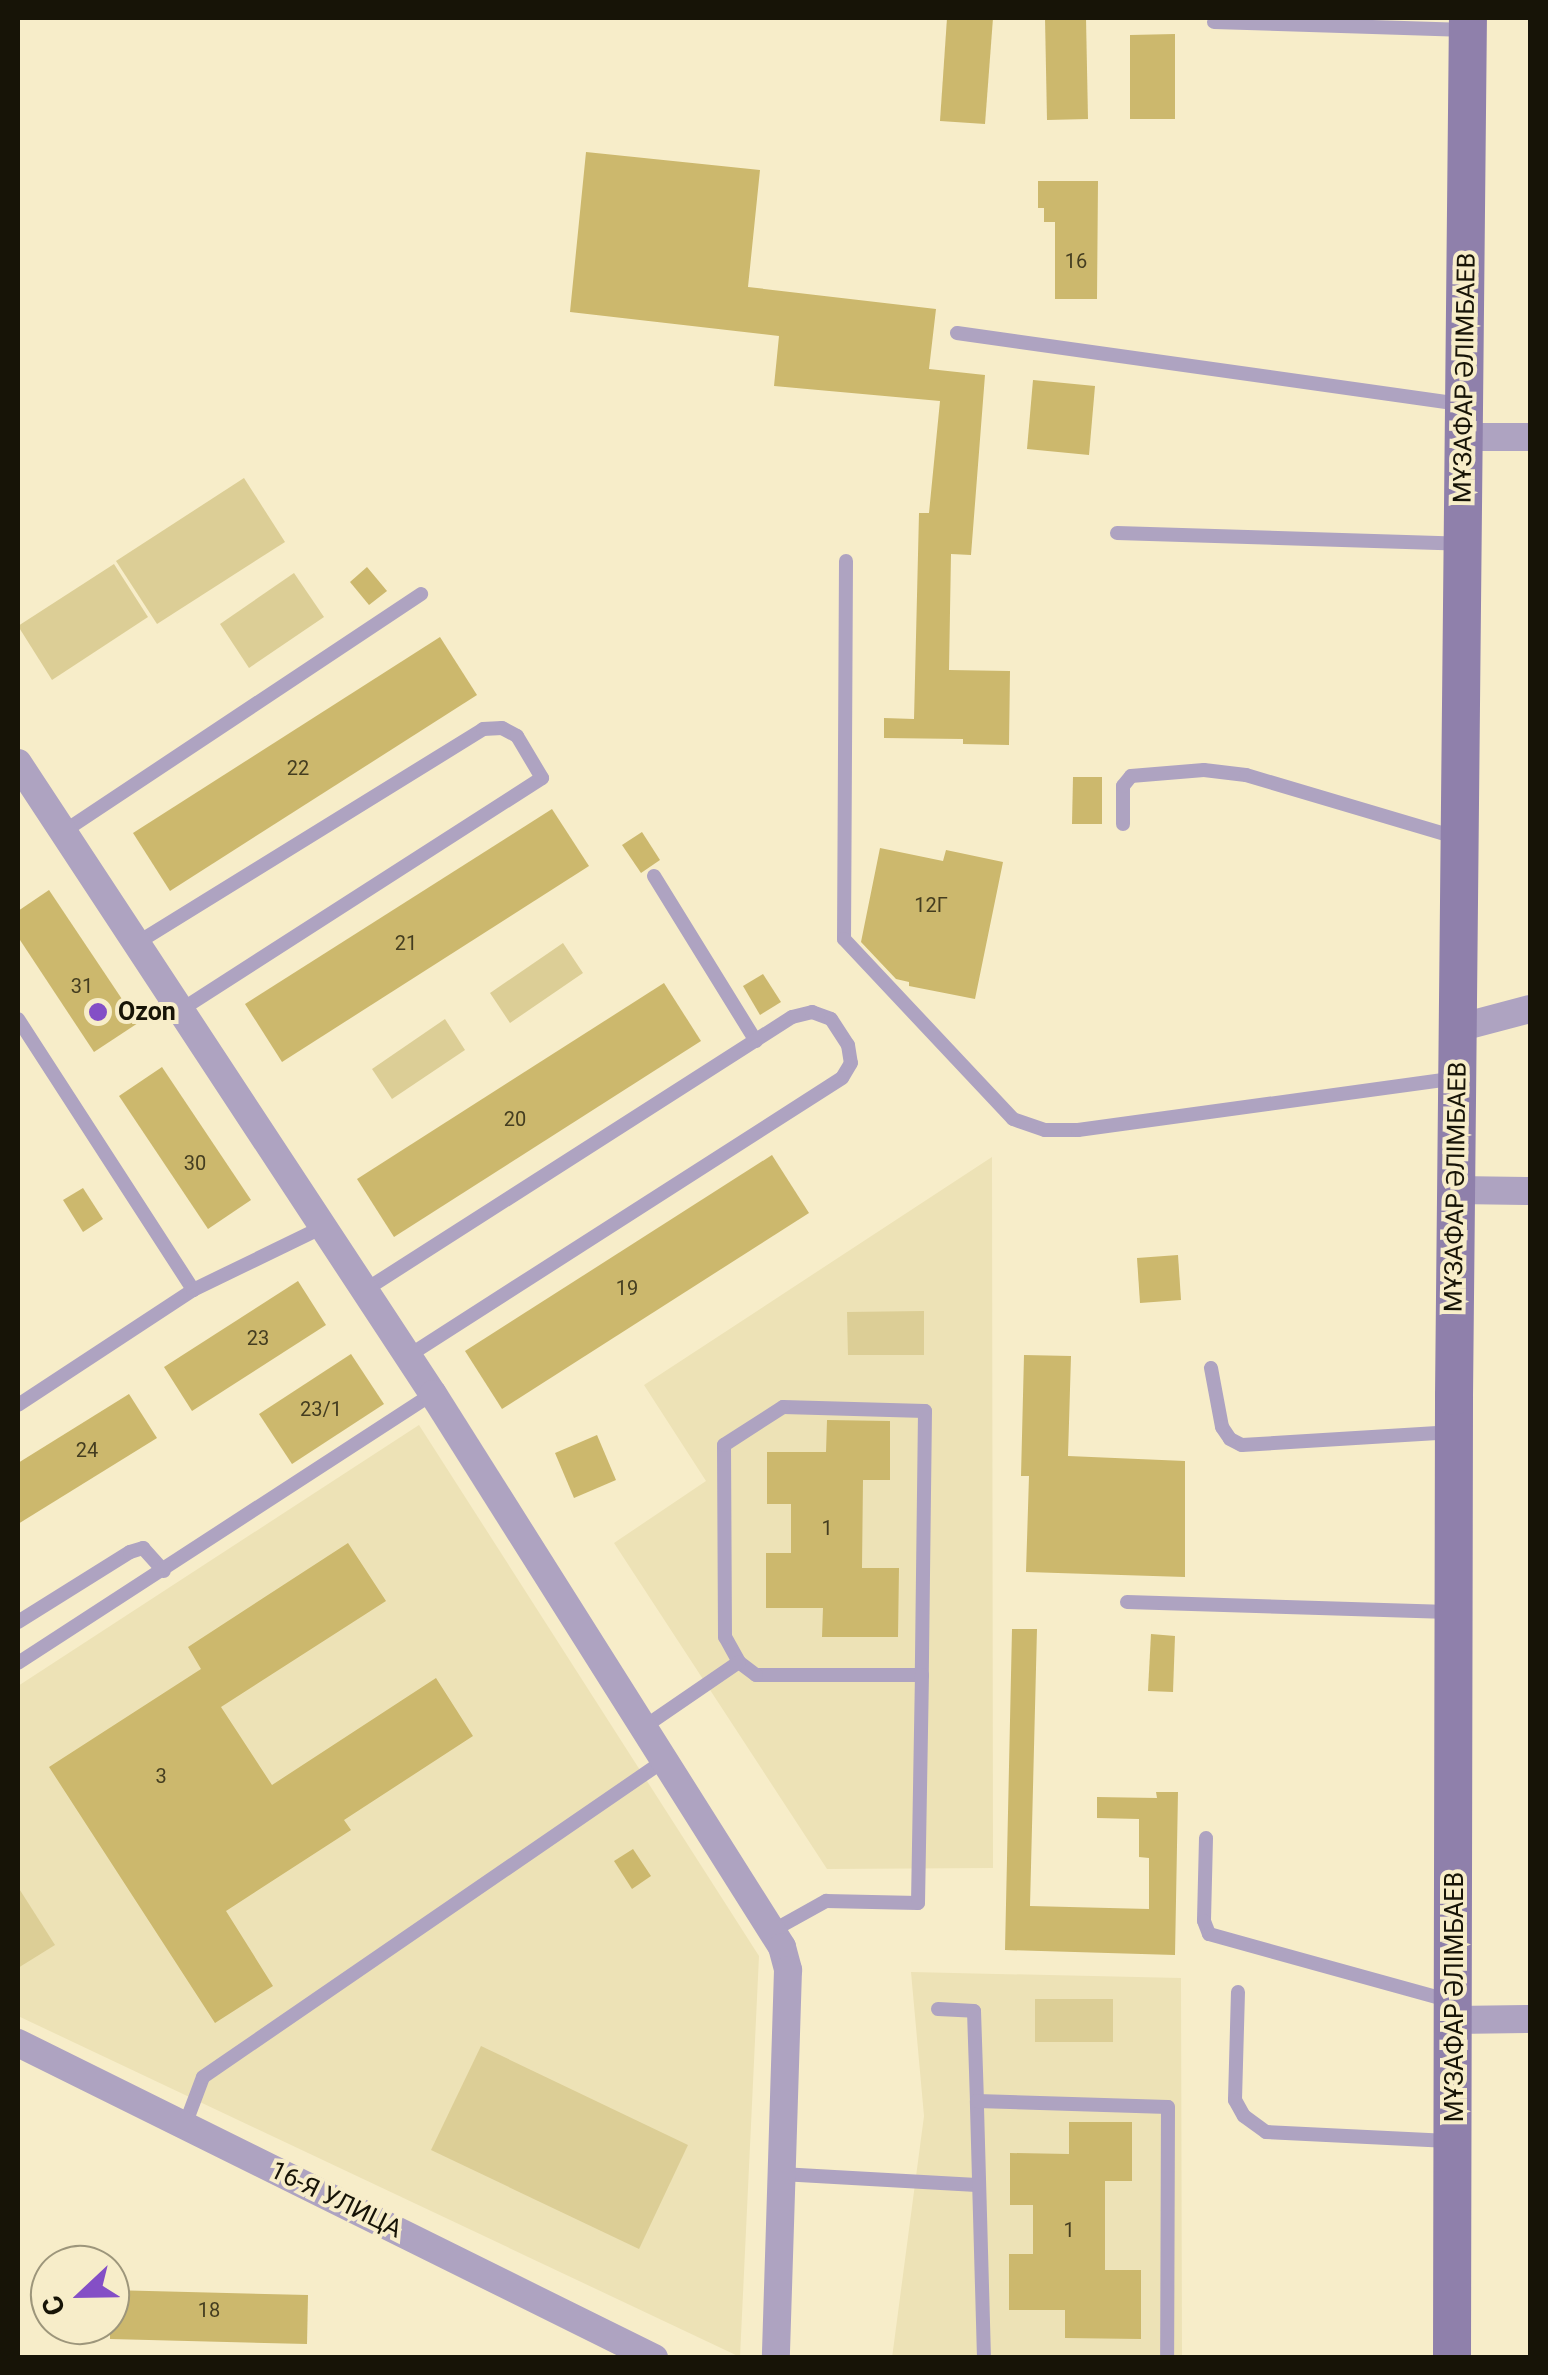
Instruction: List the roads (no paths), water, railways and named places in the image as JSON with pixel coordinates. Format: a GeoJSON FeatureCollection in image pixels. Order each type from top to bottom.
{"type":"FeatureCollection","features":[{"type":"Feature","properties":{"kind":"street","name":"МҰЗАФАР ӘЛІМБАЕВ"},"geometry":{"type":"LineString","coordinates":[[1452,2358],[1456,2012],[1454,1432],[1468,24]]}},
{"type":"Feature","properties":{"kind":"street"},"geometry":{"type":"LineString","coordinates":[[1465,421],[1530,436]]}},
{"type":"Feature","properties":{"kind":"street"},"geometry":{"type":"LineString","coordinates":[[18,762],[433,1394],[782,1946],[788,1970],[776,2358]]}},
{"type":"Feature","properties":{"kind":"street"},"geometry":{"type":"LineString","coordinates":[[1458,1028],[1530,1009]]}},
{"type":"Feature","properties":{"kind":"street"},"geometry":{"type":"LineString","coordinates":[[1456,1190],[1530,1191]]}},
{"type":"Feature","properties":{"kind":"street"},"geometry":{"type":"LineString","coordinates":[[1456,2012],[1530,2019]]}},
{"type":"Feature","properties":{"kind":"street","name":"16-Я УЛИЦА"},"geometry":{"type":"LineString","coordinates":[[18,2043],[654,2358]]}},
{"type":"Feature","properties":{"kind":"lane"},"geometry":{"type":"LineString","coordinates":[[1214,22],[1468,24]]}},
{"type":"Feature","properties":{"kind":"lane"},"geometry":{"type":"LineString","coordinates":[[958,332],[1465,421]]}},
{"type":"Feature","properties":{"kind":"lane"},"geometry":{"type":"LineString","coordinates":[[1117,532],[1463,544]]}},
{"type":"Feature","properties":{"kind":"lane"},"geometry":{"type":"LineString","coordinates":[[846,561],[844,939],[1013,1119],[1045,1130],[1078,1130],[1458,1078]]}},
{"type":"Feature","properties":{"kind":"lane"},"geometry":{"type":"LineString","coordinates":[[63,832],[422,594]]}},
{"type":"Feature","properties":{"kind":"lane"},"geometry":{"type":"LineString","coordinates":[[137,943],[482,729],[502,728],[517,736],[542,778],[180,1010]]}},
{"type":"Feature","properties":{"kind":"lane"},"geometry":{"type":"LineString","coordinates":[[1123,824],[1123,786],[1131,776],[1204,770],[1246,775],[1460,838]]}},
{"type":"Feature","properties":{"kind":"lane"},"geometry":{"type":"LineString","coordinates":[[654,876],[756,1041]]}},
{"type":"Feature","properties":{"kind":"lane"},"geometry":{"type":"LineString","coordinates":[[365,1290],[792,1017],[812,1012],[832,1019],[848,1045],[851,1063],[842,1078],[408,1356]]}},
{"type":"Feature","properties":{"kind":"lane"},"geometry":{"type":"LineString","coordinates":[[18,1019],[193,1290]]}},
{"type":"Feature","properties":{"kind":"lane"},"geometry":{"type":"LineString","coordinates":[[18,1406],[193,1290],[323,1228]]}},
{"type":"Feature","properties":{"kind":"lane"},"geometry":{"type":"LineString","coordinates":[[1211,1368],[1222,1427],[1230,1439],[1242,1444],[1454,1432]]}},
{"type":"Feature","properties":{"kind":"lane"},"geometry":{"type":"LineString","coordinates":[[18,1663],[433,1394]]}},
{"type":"Feature","properties":{"kind":"lane"},"geometry":{"type":"LineString","coordinates":[[772,1931],[826,1902],[918,1903],[922,1675],[926,1411],[782,1407],[724,1445],[725,1637],[739,1662],[756,1674],[922,1675]]}},
{"type":"Feature","properties":{"kind":"lane"},"geometry":{"type":"LineString","coordinates":[[18,1622],[130,1552],[144,1548],[164,1571]]}},
{"type":"Feature","properties":{"kind":"lane"},"geometry":{"type":"LineString","coordinates":[[1128,1602],[1455,1612]]}},
{"type":"Feature","properties":{"kind":"lane"},"geometry":{"type":"LineString","coordinates":[[644,1727],[739,1662]]}},
{"type":"Feature","properties":{"kind":"lane"},"geometry":{"type":"LineString","coordinates":[[186,2126],[203,2077],[665,1760]]}},
{"type":"Feature","properties":{"kind":"lane"},"geometry":{"type":"LineString","coordinates":[[1206,1838],[1204,1922],[1209,1934],[1456,2012]]}},
{"type":"Feature","properties":{"kind":"lane"},"geometry":{"type":"LineString","coordinates":[[1238,1992],[1235,2100],[1244,2116],[1266,2132],[1454,2141]]}},
{"type":"Feature","properties":{"kind":"lane"},"geometry":{"type":"LineString","coordinates":[[938,2010],[974,2011],[984,2358]]}},
{"type":"Feature","properties":{"kind":"lane"},"geometry":{"type":"LineString","coordinates":[[977,2100],[1168,2106],[1167,2358]]}},
{"type":"Feature","properties":{"kind":"lane"},"geometry":{"type":"LineString","coordinates":[[782,2174],[977,2185]]}},
{"type":"Feature","properties":{"kind":"place","name":"Ozon"},"geometry":{"type":"Point","coordinates":[98,1012]}}]}
